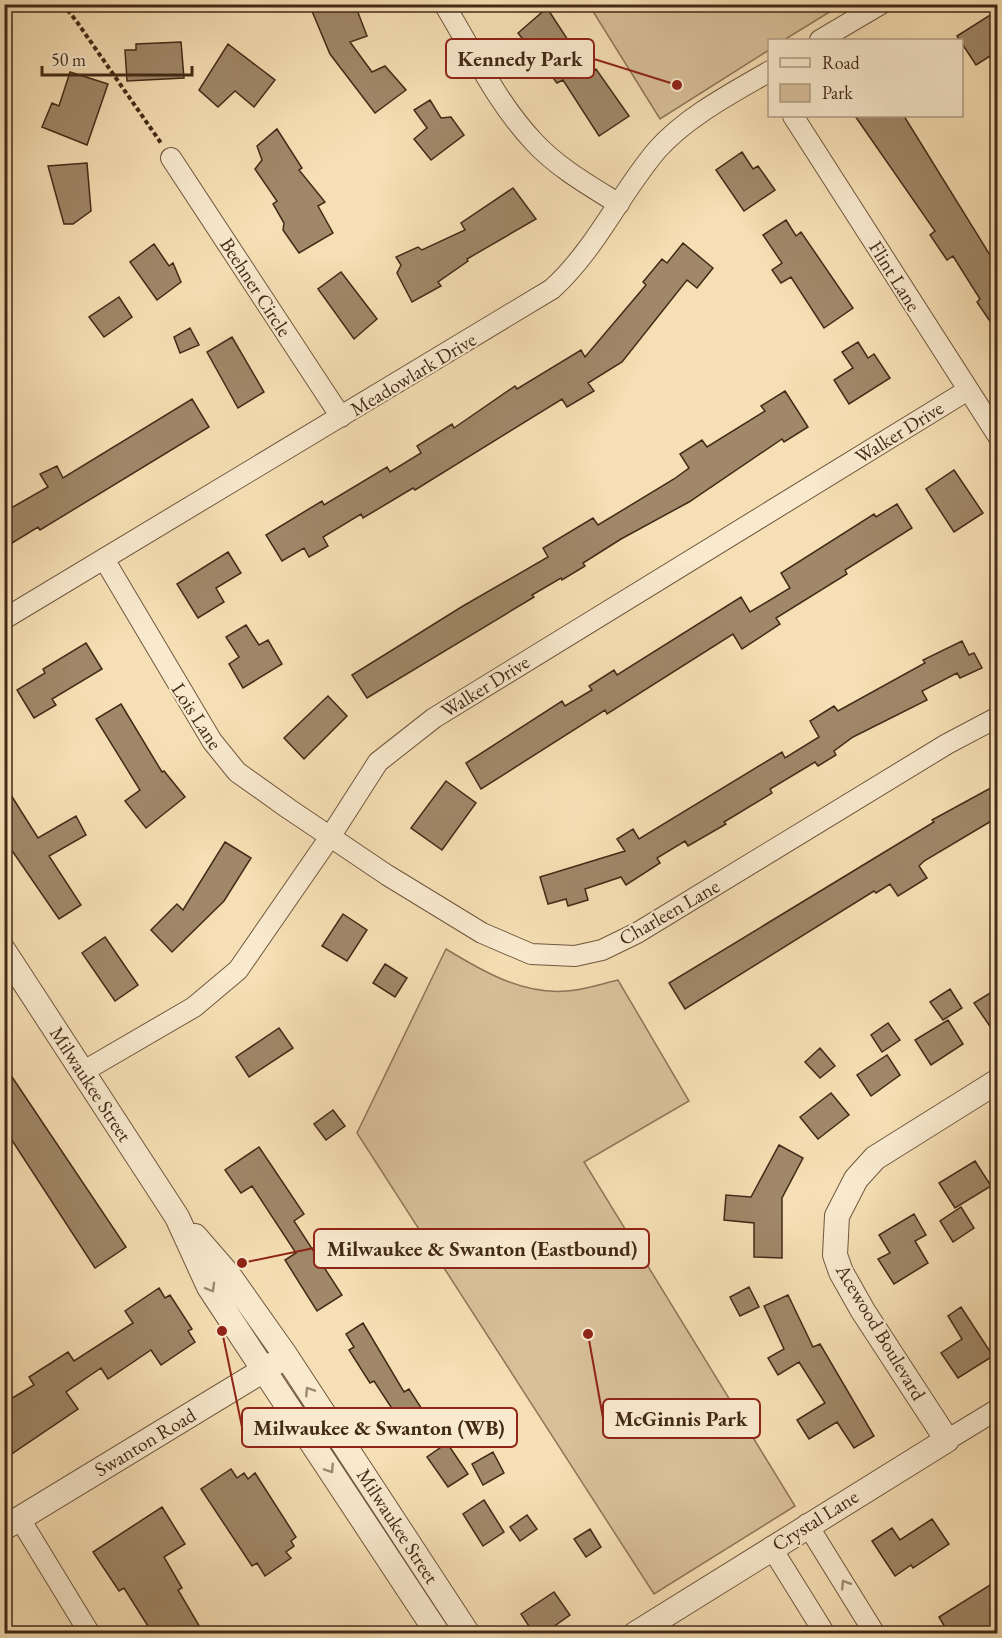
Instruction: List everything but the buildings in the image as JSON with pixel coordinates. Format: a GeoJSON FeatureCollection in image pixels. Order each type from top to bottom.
{"type":"FeatureCollection","features":[{"type":"Feature","properties":{"kind":"street"},"geometry":{"type":"LineString","coordinates":[[444,4],[509,110],[534,142],[559,165],[619,204]]}},
{"type":"Feature","properties":{"kind":"street"},"geometry":{"type":"LineString","coordinates":[[822,39],[881,4]]}},
{"type":"Feature","properties":{"kind":"street","name":"Meadowlark Drive"},"geometry":{"type":"LineString","coordinates":[[4,619],[552,289],[581,260],[657,151],[671,136],[768,74]]}},
{"type":"Feature","properties":{"kind":"street","name":"Flint Lane"},"geometry":{"type":"LineString","coordinates":[[794,117],[998,436]]}},
{"type":"Feature","properties":{"kind":"street","name":"Beehner Circle"},"geometry":{"type":"LineString","coordinates":[[171,158],[341,417]]}},
{"type":"Feature","properties":{"kind":"street","name":"Walker Drive"},"geometry":{"type":"LineString","coordinates":[[84,1071],[194,1007],[238,970],[330,837],[378,762],[434,718],[968,390]]}},
{"type":"Feature","properties":{"kind":"street","name":"Lois Lane"},"geometry":{"type":"LineString","coordinates":[[104,559],[182,694],[212,741],[237,772],[330,837]]}},
{"type":"Feature","properties":{"kind":"street","name":"Charleen Lane"},"geometry":{"type":"LineString","coordinates":[[330,837],[482,933],[531,954],[575,956],[602,950],[638,933],[947,744],[998,717]]}},
{"type":"Feature","properties":{"kind":"street","name":"Milwaukee Street"},"geometry":{"type":"LineString","coordinates":[[4,951],[177,1216],[209,1287],[438,1634]]}},
{"type":"Feature","properties":{"kind":"street","name":"Acewood Boulevard"},"geometry":{"type":"LineString","coordinates":[[947,1440],[863,1311],[842,1272],[835,1255],[837,1216],[855,1179],[875,1158],[998,1081]]}},
{"type":"Feature","properties":{"kind":"street","name":"Milwaukee Street"},"geometry":{"type":"LineString","coordinates":[[177,1216],[228,1274],[286,1356],[468,1634]]}},
{"type":"Feature","properties":{"kind":"street","name":"Swanton Road"},"geometry":{"type":"LineString","coordinates":[[12,1524],[286,1356]]}},
{"type":"Feature","properties":{"kind":"street","name":"Crystal Lane"},"geometry":{"type":"LineString","coordinates":[[635,1634],[807,1524],[998,1409]]}},
{"type":"Feature","properties":{"kind":"street"},"geometry":{"type":"LineString","coordinates":[[12,1524],[90,1634]]}},
{"type":"Feature","properties":{"kind":"street"},"geometry":{"type":"LineString","coordinates":[[807,1524],[875,1634]]}},
{"type":"Feature","properties":{"kind":"street"},"geometry":{"type":"LineString","coordinates":[[771,1547],[825,1634]]}},
{"type":"Feature","properties":{"kind":"path"},"geometry":{"type":"LineString","coordinates":[[63,4],[171,158]]}},
{"type":"Feature","properties":{"kind":"green space"},"geometry":{"type":"Polygon","coordinates":[[[589,5],[841,5],[786,39],[768,39],[768,51],[660,119],[589,5]]]}},
{"type":"Feature","properties":{"kind":"green space"},"geometry":{"type":"Polygon","coordinates":[[[446,949],[503,980],[535,989],[573,990],[618,980],[689,1101],[584,1162],[795,1506],[654,1594],[357,1133],[446,949]]]}},
{"type":"Feature","properties":{"kind":"place","name":"Kennedy Park"},"geometry":{"type":"Point","coordinates":[677,85]}},
{"type":"Feature","properties":{"kind":"place","name":"Milwaukee & Swanton (Eastbound)"},"geometry":{"type":"Point","coordinates":[242,1263]}},
{"type":"Feature","properties":{"kind":"place","name":"Milwaukee & Swanton (WB)"},"geometry":{"type":"Point","coordinates":[222,1331]}},
{"type":"Feature","properties":{"kind":"place","name":"McGinnis Park"},"geometry":{"type":"Point","coordinates":[588,1334]}}]}
